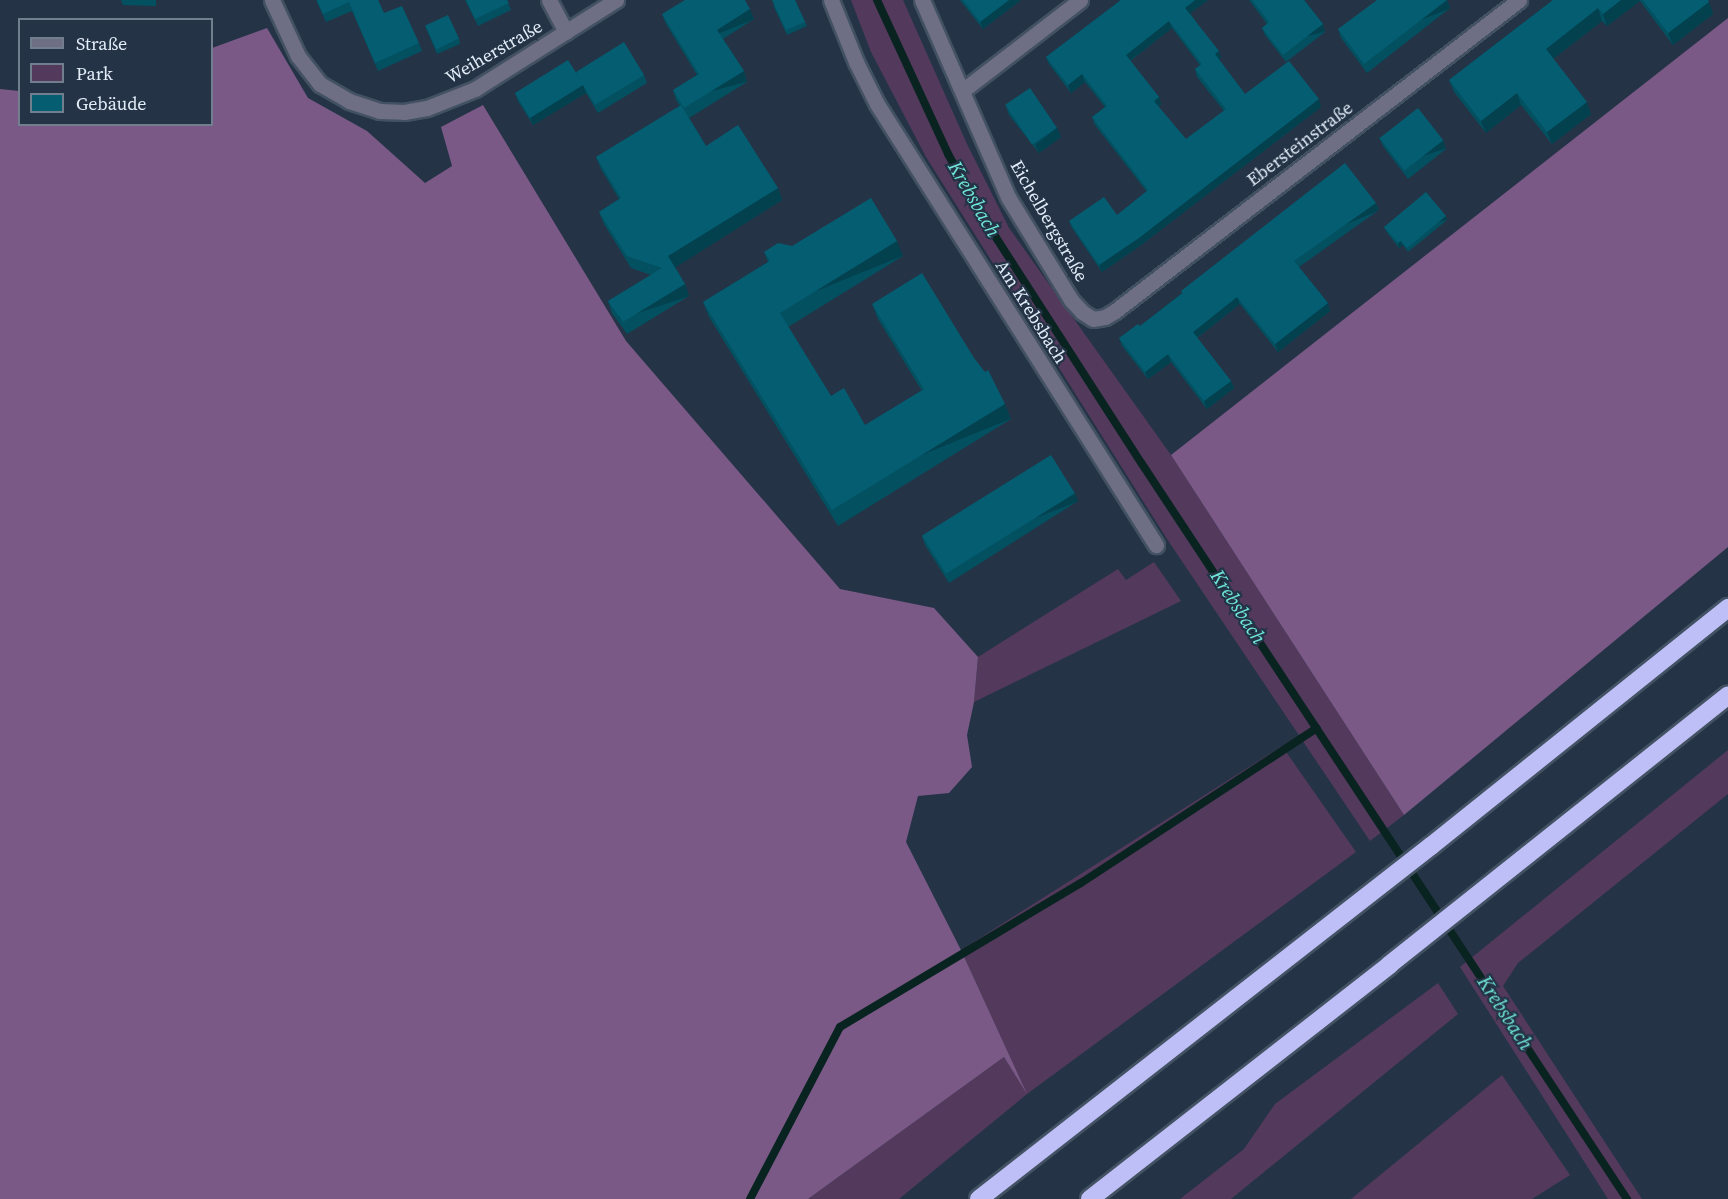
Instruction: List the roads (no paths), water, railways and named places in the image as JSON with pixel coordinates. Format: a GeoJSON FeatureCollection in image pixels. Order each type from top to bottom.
{"type":"FeatureCollection","features":[{"type":"Feature","properties":{"kind":"highway"},"geometry":{"type":"LineString","coordinates":[[979,1199],[1431,846],[1728,608]]}},
{"type":"Feature","properties":{"kind":"highway"},"geometry":{"type":"LineString","coordinates":[[1090,1199],[1389,965],[1728,694]]}},
{"type":"Feature","properties":{"kind":"street","name":"Weiherstraße"},"geometry":{"type":"LineString","coordinates":[[272,0],[298,56],[320,84],[349,101],[379,111],[404,112],[428,108],[475,89],[616,0]]}},
{"type":"Feature","properties":{"kind":"street"},"geometry":{"type":"LineString","coordinates":[[549,0],[566,32]]}},
{"type":"Feature","properties":{"kind":"street","name":"Am Krebsbach"},"geometry":{"type":"LineString","coordinates":[[831,0],[856,62],[877,104],[1156,545]]}},
{"type":"Feature","properties":{"kind":"street","name":"Eichelbergstraße"},"geometry":{"type":"LineString","coordinates":[[922,0],[1008,197],[1032,238],[1082,312],[1093,319],[1104,317]]}},
{"type":"Feature","properties":{"kind":"street"},"geometry":{"type":"LineString","coordinates":[[962,91],[1080,0]]}},
{"type":"Feature","properties":{"kind":"street","name":"Ebersteinstraße"},"geometry":{"type":"LineString","coordinates":[[1104,317],[1519,0]]}},
{"type":"Feature","properties":{"kind":"waterway","name":"Krebsbach"},"geometry":{"type":"LineString","coordinates":[[877,0],[948,154],[995,236],[1142,464],[1627,1199]]}},
{"type":"Feature","properties":{"kind":"waterway"},"geometry":{"type":"LineString","coordinates":[[750,1199],[840,1027],[1081,883],[1317,728]]}}]}
